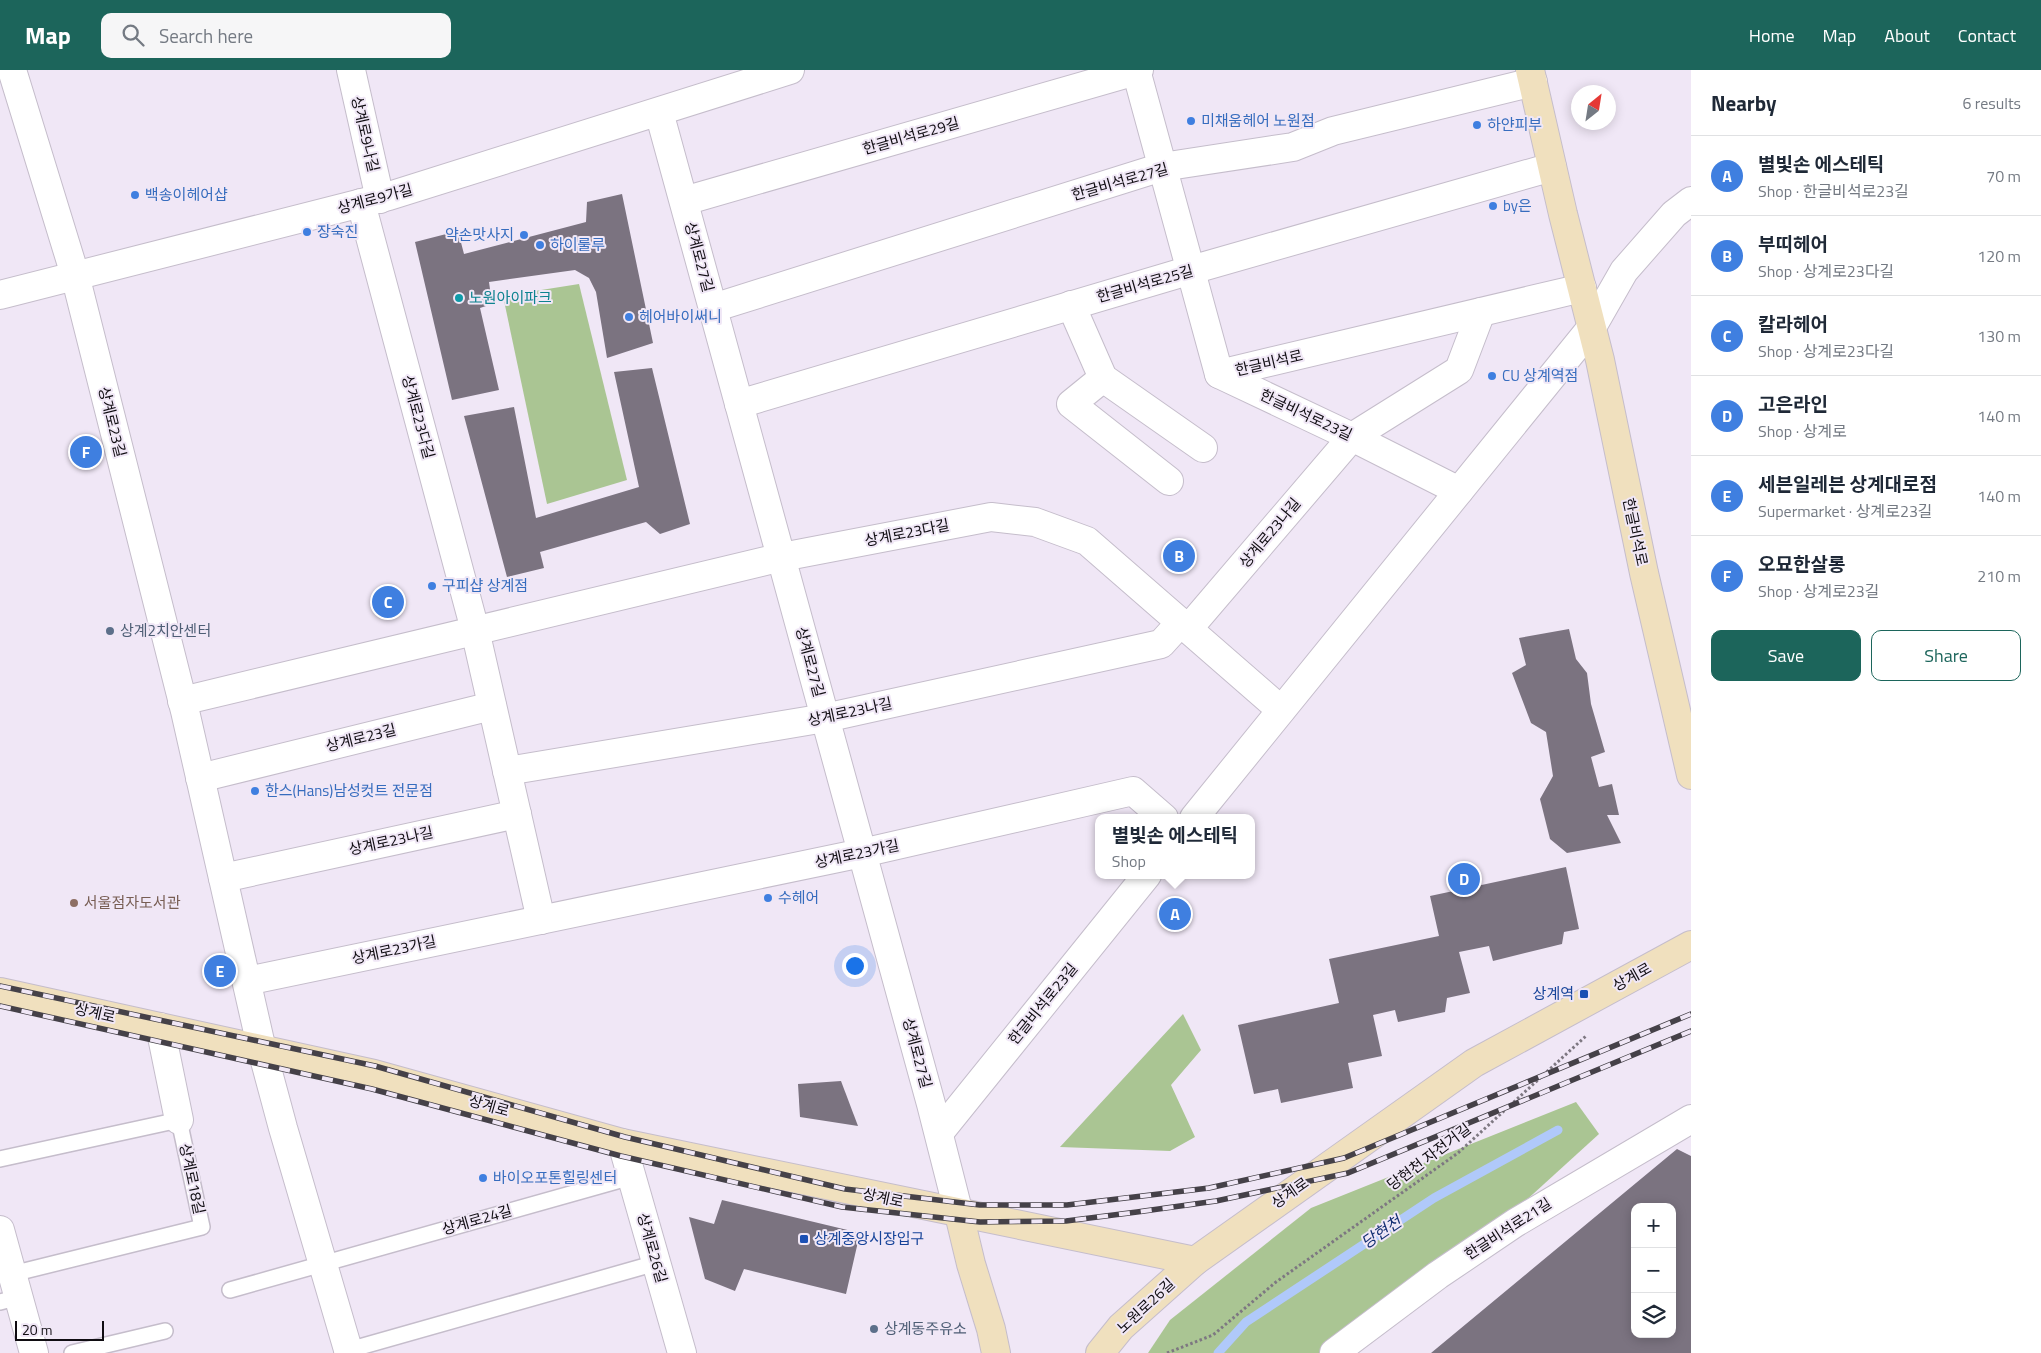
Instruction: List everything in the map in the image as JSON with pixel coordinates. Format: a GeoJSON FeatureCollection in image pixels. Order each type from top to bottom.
{"type":"FeatureCollection","features":[{"type":"Feature","properties":{"kind":"main road","name":"한글비석로"},"geometry":{"type":"LineString","coordinates":[[1531,76],[1592,327],[1644,573],[1685,720],[1691,775]]}},
{"type":"Feature","properties":{"kind":"main road","name":"상계로"},"geometry":{"type":"LineString","coordinates":[[0,992],[374,1074],[622,1143],[959,1214],[1195,1261],[1474,1063],[1691,945]]}},
{"type":"Feature","properties":{"kind":"main road"},"geometry":{"type":"LineString","coordinates":[[959,1214],[996,1353]]}},
{"type":"Feature","properties":{"kind":"main road","name":"노원로26길"},"geometry":{"type":"LineString","coordinates":[[1100,1353],[1121,1327],[1195,1261]]}},
{"type":"Feature","properties":{"kind":"street","name":"상계로23길"},"geometry":{"type":"LineString","coordinates":[[12,70],[74,275],[182,700],[262,1050]]}},
{"type":"Feature","properties":{"kind":"street","name":"상계로9나길"},"geometry":{"type":"LineString","coordinates":[[351,70],[370,201]]}},
{"type":"Feature","properties":{"kind":"street"},"geometry":{"type":"LineString","coordinates":[[1137,70],[1219,374]]}},
{"type":"Feature","properties":{"kind":"street","name":"한글비석로29길"},"geometry":{"type":"LineString","coordinates":[[684,201],[1137,70]]}},
{"type":"Feature","properties":{"kind":"street","name":"상계로9가길"},"geometry":{"type":"LineString","coordinates":[[0,295],[370,201],[659,112],[779,72]]}},
{"type":"Feature","properties":{"kind":"street","name":"한글비석로27길"},"geometry":{"type":"LineString","coordinates":[[713,308],[1162,167],[1293,147],[1333,132],[1531,76]]}},
{"type":"Feature","properties":{"kind":"street","name":"상계로27길"},"geometry":{"type":"LineString","coordinates":[[659,112],[939,1133],[959,1214]]}},
{"type":"Feature","properties":{"kind":"street","name":"한글비석로25길"},"geometry":{"type":"LineString","coordinates":[[739,404],[1191,270],[1552,167]]}},
{"type":"Feature","properties":{"kind":"street","name":"상계로23다길"},"geometry":{"type":"LineString","coordinates":[[370,201],[475,630]]}},
{"type":"Feature","properties":{"kind":"street"},"geometry":{"type":"LineString","coordinates":[[1197,814],[1592,327],[1624,271],[1674,214],[1691,201]]}},
{"type":"Feature","properties":{"kind":"street","name":"한글비석로"},"geometry":{"type":"LineString","coordinates":[[1219,374],[1582,288]]}},
{"type":"Feature","properties":{"kind":"street"},"geometry":{"type":"LineString","coordinates":[[1071,306],[1102,378],[1203,448]]}},
{"type":"Feature","properties":{"kind":"street","name":"상계로23나길"},"geometry":{"type":"LineString","coordinates":[[507,771],[825,718],[1161,644],[1185,626],[1352,436],[1459,370],[1481,312]]}},
{"type":"Feature","properties":{"kind":"street","name":"한글비석로23길"},"geometry":{"type":"LineString","coordinates":[[1219,374],[1352,436],[1459,491]]}},
{"type":"Feature","properties":{"kind":"street"},"geometry":{"type":"LineString","coordinates":[[1102,378],[1071,404],[1169,481]]}},
{"type":"Feature","properties":{"kind":"street","name":"상계로23다길"},"geometry":{"type":"LineString","coordinates":[[182,700],[782,557],[991,517],[1035,522],[1087,541],[1281,710]]}},
{"type":"Feature","properties":{"kind":"street"},"geometry":{"type":"LineString","coordinates":[[475,630],[541,920]]}},
{"type":"Feature","properties":{"kind":"street","name":"상계로23길"},"geometry":{"type":"LineString","coordinates":[[200,778],[492,706]]}},
{"type":"Feature","properties":{"kind":"street","name":"상계로23가길"},"geometry":{"type":"LineString","coordinates":[[247,981],[862,853],[1133,791],[1159,814]]}},
{"type":"Feature","properties":{"kind":"street","name":"상계로23나길"},"geometry":{"type":"LineString","coordinates":[[223,878],[517,814]]}},
{"type":"Feature","properties":{"kind":"street","name":"한글비석로23길"},"geometry":{"type":"LineString","coordinates":[[939,1133],[1144,879]]}},
{"type":"Feature","properties":{"kind":"street"},"geometry":{"type":"LineString","coordinates":[[160,1027],[179,1120]]}},
{"type":"Feature","properties":{"kind":"street"},"geometry":{"type":"LineString","coordinates":[[262,1050],[323,1264],[345,1352]]}},
{"type":"Feature","properties":{"kind":"street","name":"한글비석로21길"},"geometry":{"type":"LineString","coordinates":[[1334,1353],[1438,1275],[1515,1222],[1691,1119]]}},
{"type":"Feature","properties":{"kind":"street","name":"상계로26길"},"geometry":{"type":"LineString","coordinates":[[622,1143],[682,1353]]}},
{"type":"Feature","properties":{"kind":"street"},"geometry":{"type":"LineString","coordinates":[[0,1230],[10,1291],[34,1353]]}},
{"type":"Feature","properties":{"kind":"lane"},"geometry":{"type":"LineString","coordinates":[[0,1160],[179,1120]]}},
{"type":"Feature","properties":{"kind":"lane","name":"상계로18길"},"geometry":{"type":"LineString","coordinates":[[10,1291],[202,1227],[179,1120]]}},
{"type":"Feature","properties":{"kind":"lane","name":"상계로24길"},"geometry":{"type":"LineString","coordinates":[[230,1290],[631,1177]]}},
{"type":"Feature","properties":{"kind":"lane"},"geometry":{"type":"LineString","coordinates":[[345,1352],[656,1263]]}},
{"type":"Feature","properties":{"kind":"lane"},"geometry":{"type":"LineString","coordinates":[[72,1353],[164,1331]]}},
{"type":"Feature","properties":{"kind":"path","name":"당현천 자전거길"},"geometry":{"type":"LineString","coordinates":[[1167,1353],[1213,1335],[1276,1282],[1458,1153],[1589,1034]]}},
{"type":"Feature","properties":{"kind":"green space"},"geometry":{"type":"Polygon","coordinates":[[[579,284],[627,480],[547,504],[503,296],[579,284]]]}},
{"type":"Feature","properties":{"kind":"green space"},"geometry":{"type":"Polygon","coordinates":[[[1183,1014],[1201,1050],[1171,1085],[1195,1137],[1170,1151],[1060,1147],[1183,1014]]]}},
{"type":"Feature","properties":{"kind":"green space"},"geometry":{"type":"Polygon","coordinates":[[[1576,1102],[1599,1134],[1358,1353],[1148,1353],[1170,1320],[1311,1208],[1576,1102]]]}},
{"type":"Feature","properties":{"kind":"building","name":"노원아이파크"},"geometry":{"type":"Polygon","coordinates":[[[622,194],[653,343],[607,358],[596,292],[589,278],[575,270],[489,282],[492,304],[480,308],[499,390],[452,400],[415,242],[458,231],[464,254],[586,222],[587,202],[622,194]]]}},
{"type":"Feature","properties":{"kind":"building"},"geometry":{"type":"Polygon","coordinates":[[[652,368],[690,524],[660,534],[646,522],[540,552],[544,568],[507,577],[464,416],[514,407],[536,518],[639,487],[614,372],[652,368]]]}},
{"type":"Feature","properties":{"kind":"building"},"geometry":{"type":"Polygon","coordinates":[[[1569,629],[1576,659],[1587,673],[1591,704],[1605,752],[1591,757],[1599,787],[1612,784],[1619,815],[1607,815],[1621,843],[1567,853],[1550,839],[1540,799],[1553,776],[1546,732],[1531,723],[1512,673],[1526,665],[1519,638],[1569,629]]]}},
{"type":"Feature","properties":{"kind":"building"},"geometry":{"type":"Polygon","coordinates":[[[1566,867],[1579,929],[1564,932],[1562,944],[1493,961],[1489,946],[1459,952],[1470,993],[1447,998],[1445,1012],[1398,1022],[1395,1010],[1373,1015],[1382,1056],[1348,1063],[1353,1088],[1281,1103],[1278,1089],[1254,1094],[1238,1025],[1339,1003],[1329,959],[1439,936],[1430,896],[1566,867]]]}},
{"type":"Feature","properties":{"kind":"building"},"geometry":{"type":"Polygon","coordinates":[[[841,1081],[858,1126],[800,1117],[798,1084],[841,1081]]]}},
{"type":"Feature","properties":{"kind":"building"},"geometry":{"type":"Polygon","coordinates":[[[1677,1149],[1691,1156],[1691,1353],[1431,1353],[1677,1149]]]}},
{"type":"Feature","properties":{"kind":"building"},"geometry":{"type":"Polygon","coordinates":[[[722,1200],[860,1233],[846,1294],[744,1269],[735,1291],[705,1279],[689,1217],[714,1224],[722,1200]]]}},
{"type":"Feature","properties":{"kind":"waterway","name":"당현천"},"geometry":{"type":"LineString","coordinates":[[1218,1353],[1246,1322],[1434,1198],[1558,1130]]}},
{"type":"Feature","properties":{"kind":"railway"},"geometry":{"type":"LineString","coordinates":[[0,986],[375,1066],[625,1137],[845,1189],[980,1205],[1067,1205],[1209,1188],[1344,1158],[1691,1014]]}},
{"type":"Feature","properties":{"kind":"railway"},"geometry":{"type":"LineString","coordinates":[[0,1006],[372,1089],[621,1156],[842,1207],[980,1222],[1066,1221],[1137,1212],[1216,1201],[1348,1173],[1691,1031]]}},
{"type":"Feature","properties":{"kind":"place","name":"미채움헤어 노원점"},"geometry":{"type":"Point","coordinates":[1191,121]}},
{"type":"Feature","properties":{"kind":"place","name":"하얀피부"},"geometry":{"type":"Point","coordinates":[1477,125]}},
{"type":"Feature","properties":{"kind":"place","name":"백송이헤어샵"},"geometry":{"type":"Point","coordinates":[135,195]}},
{"type":"Feature","properties":{"kind":"place","name":"by은"},"geometry":{"type":"Point","coordinates":[1493,206]}},
{"type":"Feature","properties":{"kind":"place","name":"장숙진"},"geometry":{"type":"Point","coordinates":[307,232]}},
{"type":"Feature","properties":{"kind":"place","name":"약손맛사지"},"geometry":{"type":"Point","coordinates":[524,235]}},
{"type":"Feature","properties":{"kind":"place","name":"하이룰루"},"geometry":{"type":"Point","coordinates":[540,245]}},
{"type":"Feature","properties":{"kind":"place","name":"노원아이파크"},"geometry":{"type":"Point","coordinates":[459,298]}},
{"type":"Feature","properties":{"kind":"place","name":"헤어바이써니"},"geometry":{"type":"Point","coordinates":[629,317]}},
{"type":"Feature","properties":{"kind":"place","name":"CU 상계역점"},"geometry":{"type":"Point","coordinates":[1492,376]}},
{"type":"Feature","properties":{"kind":"place","name":"오묘한살롱"},"geometry":{"type":"Point","coordinates":[86,452]}},
{"type":"Feature","properties":{"kind":"place","name":"부띠헤어"},"geometry":{"type":"Point","coordinates":[1179,556]}},
{"type":"Feature","properties":{"kind":"place","name":"구피샵 상계점"},"geometry":{"type":"Point","coordinates":[432,586]}},
{"type":"Feature","properties":{"kind":"place","name":"칼라헤어"},"geometry":{"type":"Point","coordinates":[388,602]}},
{"type":"Feature","properties":{"kind":"place","name":"상계2치안센터"},"geometry":{"type":"Point","coordinates":[110,631]}},
{"type":"Feature","properties":{"kind":"place","name":"한스(Hans)남성컷트 전문점"},"geometry":{"type":"Point","coordinates":[255,791]}},
{"type":"Feature","properties":{"kind":"place","name":"고은라인"},"geometry":{"type":"Point","coordinates":[1464,879]}},
{"type":"Feature","properties":{"kind":"place","name":"수헤어"},"geometry":{"type":"Point","coordinates":[768,898]}},
{"type":"Feature","properties":{"kind":"place","name":"서울점자도서관"},"geometry":{"type":"Point","coordinates":[74,903]}},
{"type":"Feature","properties":{"kind":"place","name":"별빛손 에스테틱"},"geometry":{"type":"Point","coordinates":[1175,914]}},
{"type":"Feature","properties":{"kind":"place","name":"세븐일레븐 상계대로점"},"geometry":{"type":"Point","coordinates":[220,971]}},
{"type":"Feature","properties":{"kind":"place","name":"상계역"},"geometry":{"type":"Point","coordinates":[1584,994]}},
{"type":"Feature","properties":{"kind":"place","name":"바이오포톤힐링센터"},"geometry":{"type":"Point","coordinates":[483,1178]}},
{"type":"Feature","properties":{"kind":"place","name":"상계중앙시장입구"},"geometry":{"type":"Point","coordinates":[804,1239]}},
{"type":"Feature","properties":{"kind":"place","name":"상계동주유소"},"geometry":{"type":"Point","coordinates":[874,1329]}}]}
